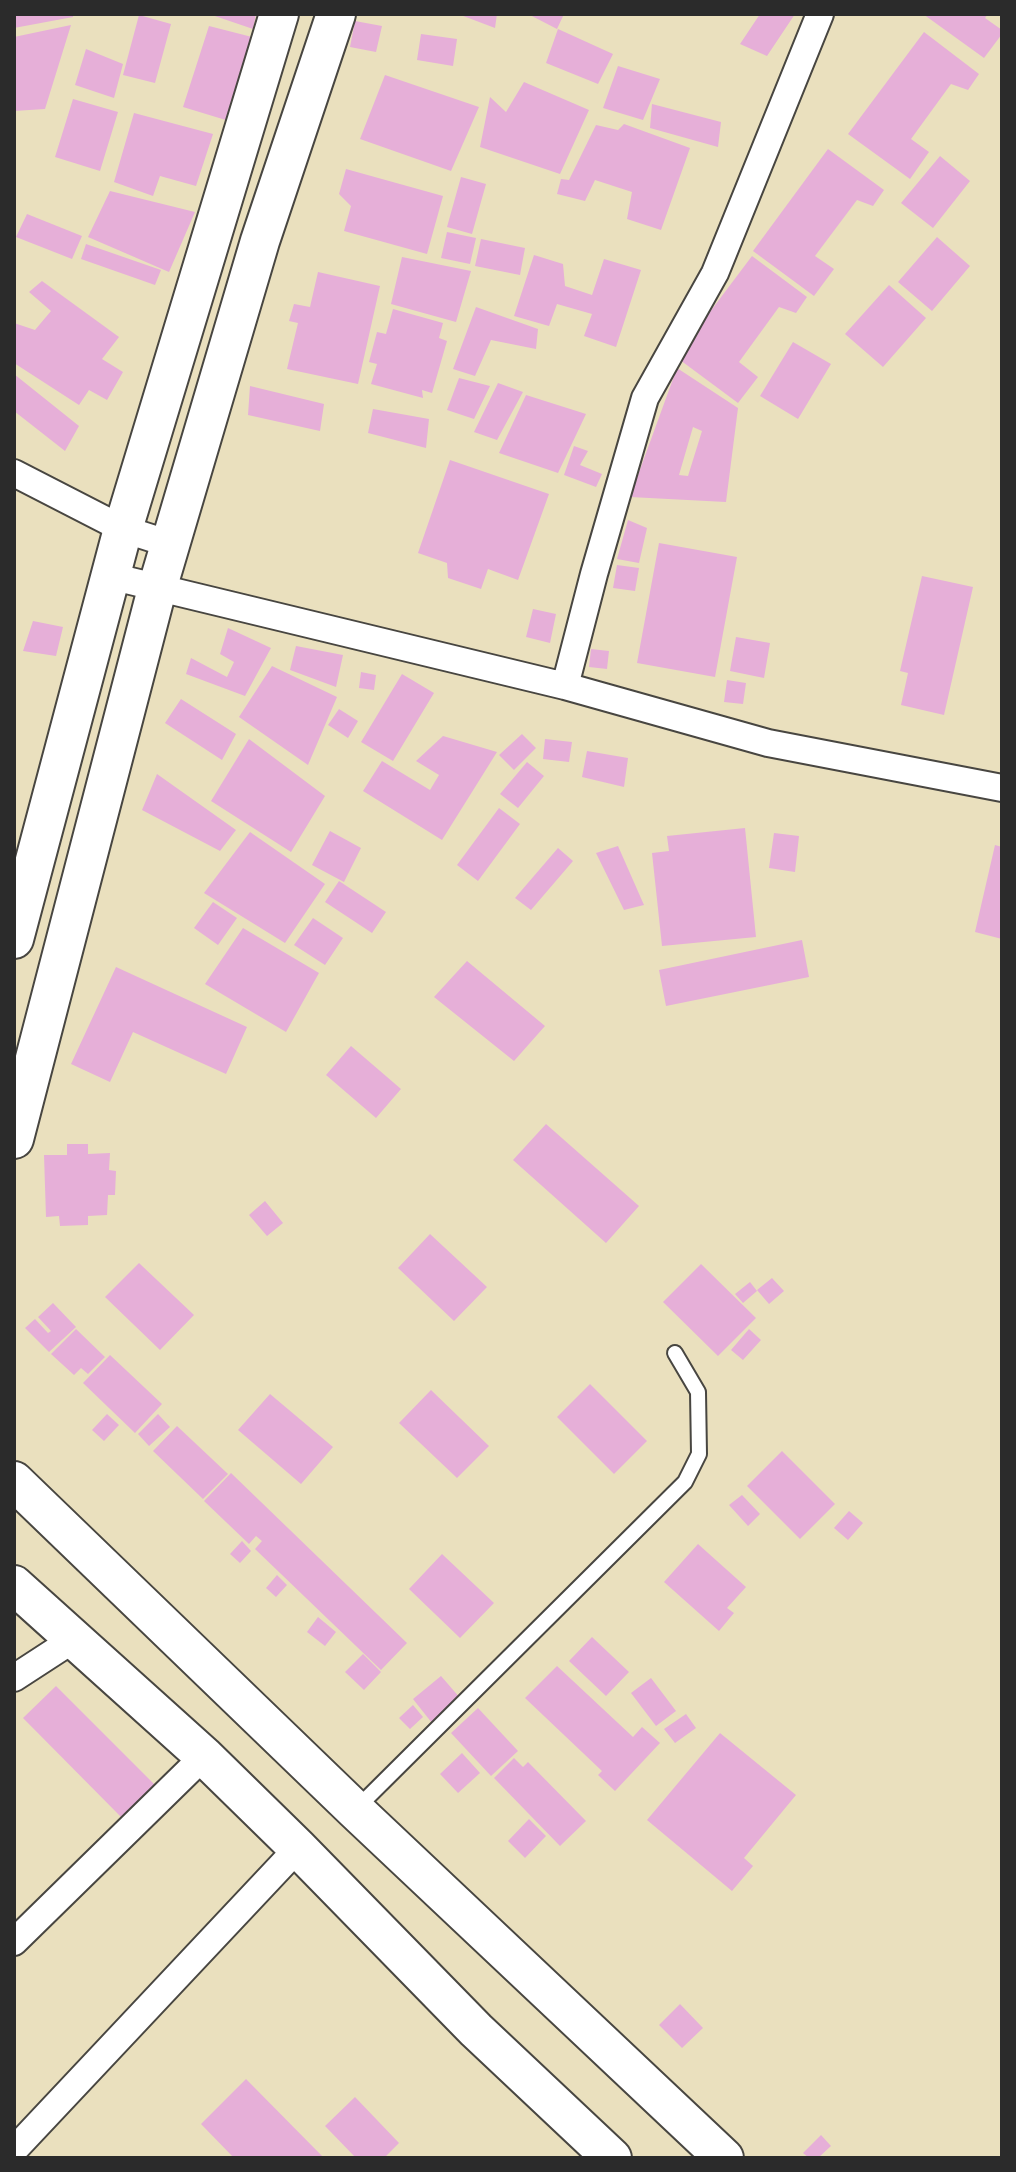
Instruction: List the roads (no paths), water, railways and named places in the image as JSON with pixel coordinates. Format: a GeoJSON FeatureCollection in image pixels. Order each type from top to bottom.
{"type":"FeatureCollection","features":[{"type":"Feature","properties":{"kind":"street"},"geometry":{"type":"LineString","coordinates":[[14,939],[123,529],[279,14]]}},
{"type":"Feature","properties":{"kind":"street"},"geometry":{"type":"LineString","coordinates":[[14,1139],[157,589],[260,241],[336,14]]}},
{"type":"Feature","properties":{"kind":"street"},"geometry":{"type":"LineString","coordinates":[[565,686],[645,398],[715,273],[820,14]]}},
{"type":"Feature","properties":{"kind":"street"},"geometry":{"type":"LineString","coordinates":[[14,473],[123,529],[170,544]]}},
{"type":"Feature","properties":{"kind":"street"},"geometry":{"type":"LineString","coordinates":[[110,576],[565,686],[768,743],[1002,788]]}},
{"type":"Feature","properties":{"kind":"street"},"geometry":{"type":"LineString","coordinates":[[14,1481],[355,1810],[724,2158]]}},
{"type":"Feature","properties":{"kind":"street"},"geometry":{"type":"LineString","coordinates":[[14,1585],[204,1756],[476,2030],[612,2158]]}},
{"type":"Feature","properties":{"kind":"street"},"geometry":{"type":"LineString","coordinates":[[14,1678],[74,1639]]}},
{"type":"Feature","properties":{"kind":"street"},"geometry":{"type":"LineString","coordinates":[[14,1942],[204,1756]]}},
{"type":"Feature","properties":{"kind":"street"},"geometry":{"type":"LineString","coordinates":[[14,2150],[298,1848]]}},
{"type":"Feature","properties":{"kind":"lane"},"geometry":{"type":"LineString","coordinates":[[355,1810],[685,1482],[699,1454],[698,1392],[675,1353]]}}]}
